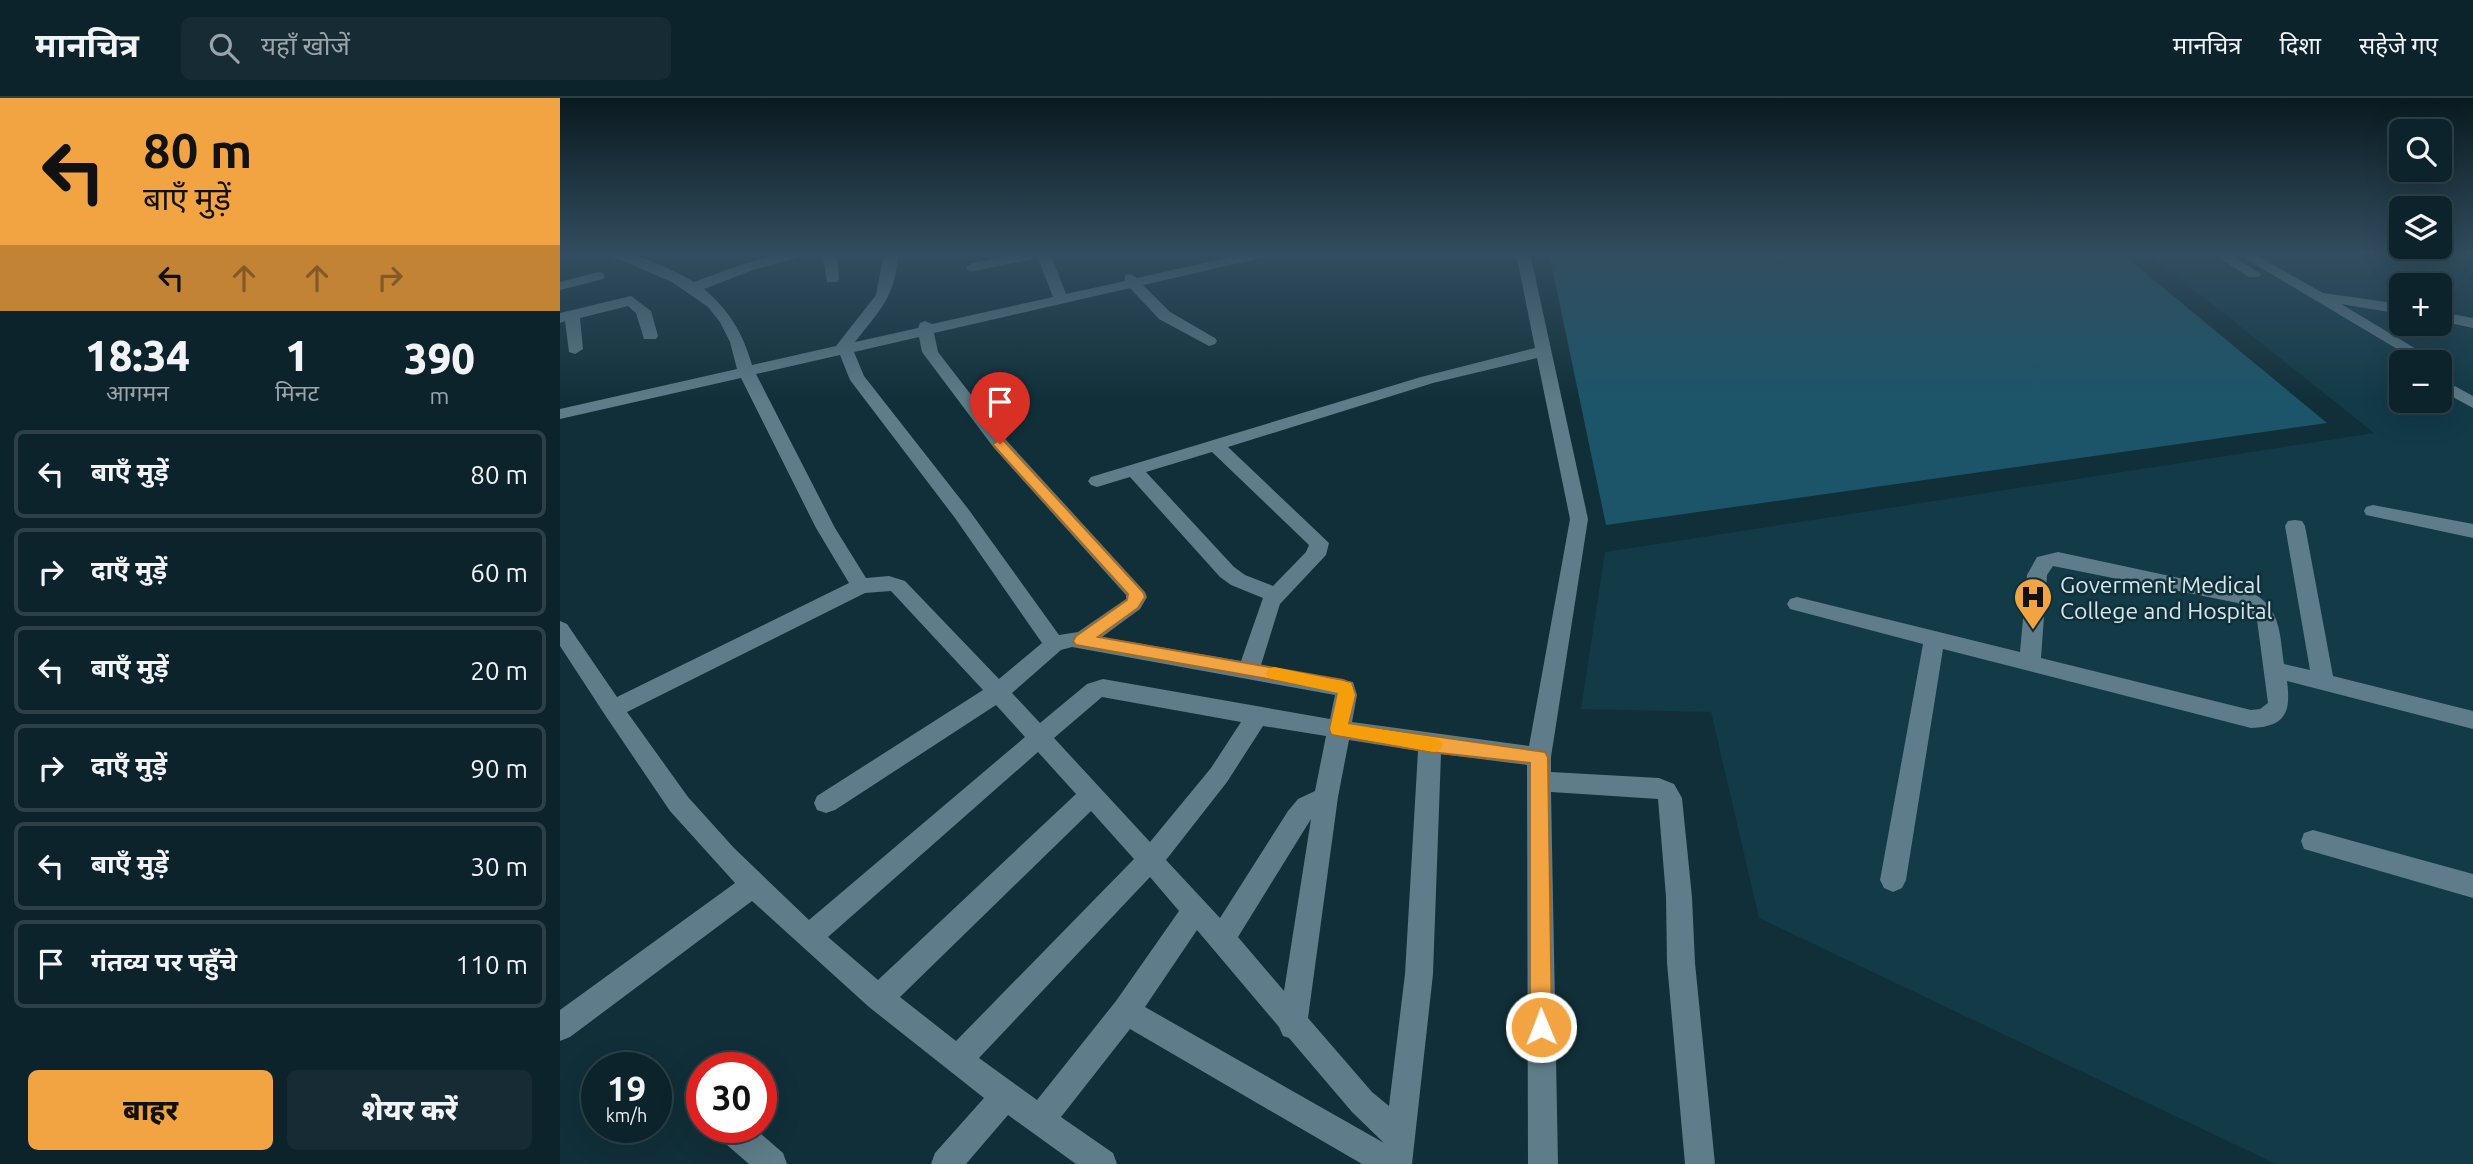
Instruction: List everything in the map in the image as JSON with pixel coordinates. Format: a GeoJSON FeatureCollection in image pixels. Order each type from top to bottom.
{"type":"FeatureCollection","features":[{"type":"Feature","properties":{"kind":"street"},"geometry":{"type":"LineString","coordinates":[[575,349],[566,317],[624,303]]}},
{"type":"Feature","properties":{"kind":"street"},"geometry":{"type":"LineString","coordinates":[[633,303],[643,312],[650,336]]}},
{"type":"Feature","properties":{"kind":"street"},"geometry":{"type":"LineString","coordinates":[[710,303],[726,319],[740,342],[745,370],[826,528],[861,586]]}},
{"type":"Feature","properties":{"kind":"street"},"geometry":{"type":"LineString","coordinates":[[845,347],[879,303]]}},
{"type":"Feature","properties":{"kind":"street"},"geometry":{"type":"LineString","coordinates":[[925,329],[1028,303]]}},
{"type":"Feature","properties":{"kind":"street"},"geometry":{"type":"LineString","coordinates":[[560,414],[1038,303]]}},
{"type":"Feature","properties":{"kind":"street"},"geometry":{"type":"LineString","coordinates":[[1148,303],[1169,322],[1209,341]]}},
{"type":"Feature","properties":{"kind":"street"},"geometry":{"type":"LineString","coordinates":[[1534,303],[1579,519],[1539,769],[1543,1164]]}},
{"type":"Feature","properties":{"kind":"street"},"geometry":{"type":"LineString","coordinates":[[2303,303],[2389,353]]}},
{"type":"Feature","properties":{"kind":"street"},"geometry":{"type":"LineString","coordinates":[[2329,303],[2409,350]]}},
{"type":"Feature","properties":{"kind":"street"},"geometry":{"type":"LineString","coordinates":[[2361,303],[2389,307]]}},
{"type":"Feature","properties":{"kind":"street"},"geometry":{"type":"LineString","coordinates":[[2452,319],[2473,323]]}},
{"type":"Feature","properties":{"kind":"street"},"geometry":{"type":"LineString","coordinates":[[925,329],[930,352],[1000,444],[1135,592],[1137,597],[1133,604],[1082,641]]}},
{"type":"Feature","properties":{"kind":"street"},"geometry":{"type":"LineString","coordinates":[[845,347],[856,377],[962,514],[1054,645]]}},
{"type":"Feature","properties":{"kind":"street"},"geometry":{"type":"LineString","coordinates":[[1097,481],[1427,380],[1544,351]]}},
{"type":"Feature","properties":{"kind":"street"},"geometry":{"type":"LineString","coordinates":[[2452,375],[2473,387]]}},
{"type":"Feature","properties":{"kind":"street"},"geometry":{"type":"LineString","coordinates":[[2452,390],[2473,403]]}},
{"type":"Feature","properties":{"kind":"street"},"geometry":{"type":"LineString","coordinates":[[1216,445],[1319,544],[1320,550],[1276,595],[1265,613],[1249,670]]}},
{"type":"Feature","properties":{"kind":"street"},"geometry":{"type":"LineString","coordinates":[[1134,470],[1227,572],[1238,580],[1276,595]]}},
{"type":"Feature","properties":{"kind":"street"},"geometry":{"type":"LineString","coordinates":[[2373,511],[2473,531]]}},
{"type":"Feature","properties":{"kind":"street"},"geometry":{"type":"LineString","coordinates":[[2295,526],[2323,682]]}},
{"type":"Feature","properties":{"kind":"street"},"geometry":{"type":"LineString","coordinates":[[1797,604],[2250,719],[2264,719],[2273,714],[2279,704],[2267,620],[2263,610],[2254,602],[2242,597],[2059,559],[2047,559],[2040,565],[2036,575],[2030,663]]}},
{"type":"Feature","properties":{"kind":"street"},"geometry":{"type":"LineString","coordinates":[[613,709],[861,586],[889,583],[904,590],[1222,939],[1293,1026],[1362,1102],[1401,1136]]}},
{"type":"Feature","properties":{"kind":"street"},"geometry":{"type":"LineString","coordinates":[[560,629],[678,803],[753,886],[880,997],[1005,1096],[1102,1164]]}},
{"type":"Feature","properties":{"kind":"street"},"geometry":{"type":"LineString","coordinates":[[826,803],[998,692],[1054,645],[1072,639],[1345,688],[1346,695],[1326,797],[1293,1026]]}},
{"type":"Feature","properties":{"kind":"street"},"geometry":{"type":"LineString","coordinates":[[1893,880],[1934,639]]}},
{"type":"Feature","properties":{"kind":"street"},"geometry":{"type":"LineString","coordinates":[[2275,670],[2473,720]]}},
{"type":"Feature","properties":{"kind":"street"},"geometry":{"type":"LineString","coordinates":[[809,936],[1088,695],[1103,688],[1256,717],[1430,744],[1539,769],[1659,788],[1666,791],[1670,798],[1679,897],[1681,963],[1700,1164]]}},
{"type":"Feature","properties":{"kind":"street"},"geometry":{"type":"LineString","coordinates":[[958,1059],[1151,861],[1197,806],[1256,717]]}},
{"type":"Feature","properties":{"kind":"street"},"geometry":{"type":"LineString","coordinates":[[1397,1164],[1419,974],[1430,744]]}},
{"type":"Feature","properties":{"kind":"street"},"geometry":{"type":"LineString","coordinates":[[880,997],[1091,795]]}},
{"type":"Feature","properties":{"kind":"street"},"geometry":{"type":"LineString","coordinates":[[1222,939],[1297,818],[1316,800],[1326,797]]}},
{"type":"Feature","properties":{"kind":"street"},"geometry":{"type":"LineString","coordinates":[[2313,841],[2473,886]]}},
{"type":"Feature","properties":{"kind":"street"},"geometry":{"type":"LineString","coordinates":[[560,1027],[753,886]]}},
{"type":"Feature","properties":{"kind":"street"},"geometry":{"type":"LineString","coordinates":[[1040,1121],[1126,1011],[1195,909]]}},
{"type":"Feature","properties":{"kind":"street"},"geometry":{"type":"LineString","coordinates":[[1126,1011],[1391,1164]]}},
{"type":"Feature","properties":{"kind":"street"},"geometry":{"type":"LineString","coordinates":[[946,1164],[1005,1096]]}},
{"type":"Feature","properties":{"kind":"street"},"geometry":{"type":"LineString","coordinates":[[748,1143],[772,1164]]}},
{"type":"Feature","properties":{"kind":"shaded area"},"geometry":{"type":"Polygon","coordinates":[[[1559,303],[2181,303],[2327,423],[1606,525],[1559,303]]]}},
{"type":"Feature","properties":{"kind":"shaded area","name":"Goverment Medical College and Hospital"},"geometry":{"type":"Polygon","coordinates":[[[2210,303],[2389,303],[2389,336],[2452,336],[2452,303],[2473,303],[2473,1164],[2276,1164],[1759,918],[1711,712],[1581,709],[1605,552],[2374,433],[2210,303]]]}},
{"type":"Feature","properties":{"kind":"slow traffic"},"geometry":{"type":"LineString","coordinates":[[1274,674],[1345,688],[1339,729],[1434,745]]}},
{"type":"Feature","properties":{"kind":"place","name":"Goverment Medical College and Hospital"},"geometry":{"type":"Point","coordinates":[2033,631]}},
{"type":"Feature","properties":{"kind":"route"},"geometry":{"type":"LineString","coordinates":[[1000,444],[1135,592],[1137,597],[1133,604],[1082,641],[1338,685],[1345,688],[1346,695],[1339,729],[1430,744],[1539,757],[1541,1027]]}}]}
